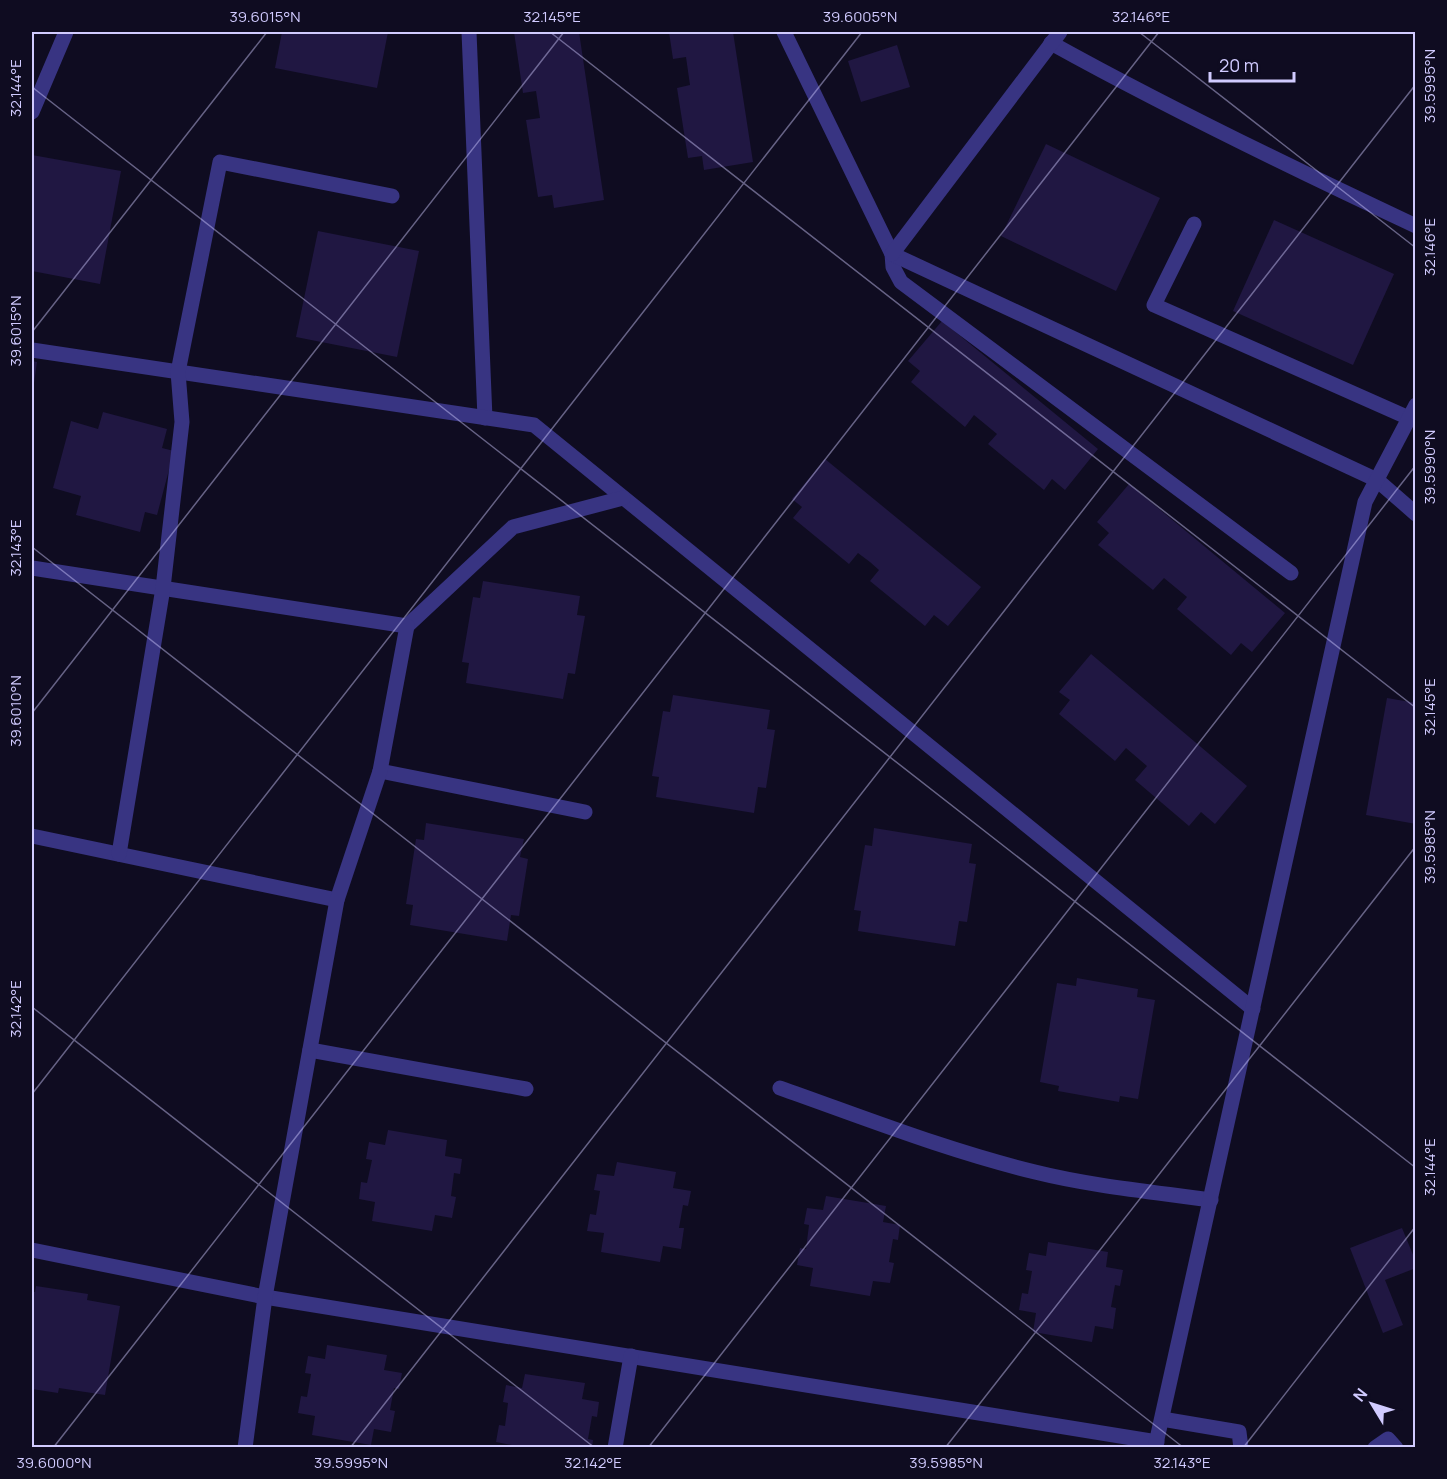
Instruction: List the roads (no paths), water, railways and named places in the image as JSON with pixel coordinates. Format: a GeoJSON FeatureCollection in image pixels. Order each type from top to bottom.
{"type":"FeatureCollection","features":[{"type":"Feature","properties":{"kind":"street"},"geometry":{"type":"LineString","coordinates":[[32,112],[66,32]]}},
{"type":"Feature","properties":{"kind":"street"},"geometry":{"type":"LineString","coordinates":[[469,32],[485,418]]}},
{"type":"Feature","properties":{"kind":"street"},"geometry":{"type":"LineString","coordinates":[[784,32],[892,254],[893,267],[901,282],[1291,573]]}},
{"type":"Feature","properties":{"kind":"street"},"geometry":{"type":"LineString","coordinates":[[892,254],[1055,37],[1102,71],[1280,162],[1416,226]]}},
{"type":"Feature","properties":{"kind":"street"},"geometry":{"type":"LineString","coordinates":[[119,854],[163,588],[182,422],[177,372],[220,162],[392,196]]}},
{"type":"Feature","properties":{"kind":"street"},"geometry":{"type":"LineString","coordinates":[[32,1250],[265,1297],[1156,1445],[1365,502],[1412,412],[1154,305],[1194,224]]}},
{"type":"Feature","properties":{"kind":"street"},"geometry":{"type":"LineString","coordinates":[[892,254],[1377,480],[1416,514]]}},
{"type":"Feature","properties":{"kind":"street"},"geometry":{"type":"LineString","coordinates":[[32,350],[534,425],[1253,1010]]}},
{"type":"Feature","properties":{"kind":"street"},"geometry":{"type":"LineString","coordinates":[[245,1448],[265,1297],[337,900],[380,771],[407,626],[513,526],[623,498]]}},
{"type":"Feature","properties":{"kind":"street"},"geometry":{"type":"LineString","coordinates":[[32,568],[407,626]]}},
{"type":"Feature","properties":{"kind":"street"},"geometry":{"type":"LineString","coordinates":[[380,771],[585,812]]}},
{"type":"Feature","properties":{"kind":"street"},"geometry":{"type":"LineString","coordinates":[[32,836],[337,900]]}},
{"type":"Feature","properties":{"kind":"street"},"geometry":{"type":"LineString","coordinates":[[310,1050],[526,1089]]}},
{"type":"Feature","properties":{"kind":"street"},"geometry":{"type":"LineString","coordinates":[[780,1088],[936,1144],[1036,1173],[1211,1200]]}},
{"type":"Feature","properties":{"kind":"street"},"geometry":{"type":"LineString","coordinates":[[615,1448],[631,1356]]}},
{"type":"Feature","properties":{"kind":"street"},"geometry":{"type":"LineString","coordinates":[[1162,1419],[1239,1432],[1241,1448]]}},
{"type":"Feature","properties":{"kind":"street"},"geometry":{"type":"LineString","coordinates":[[1375,1448],[1388,1439],[1396,1448]]}}]}
